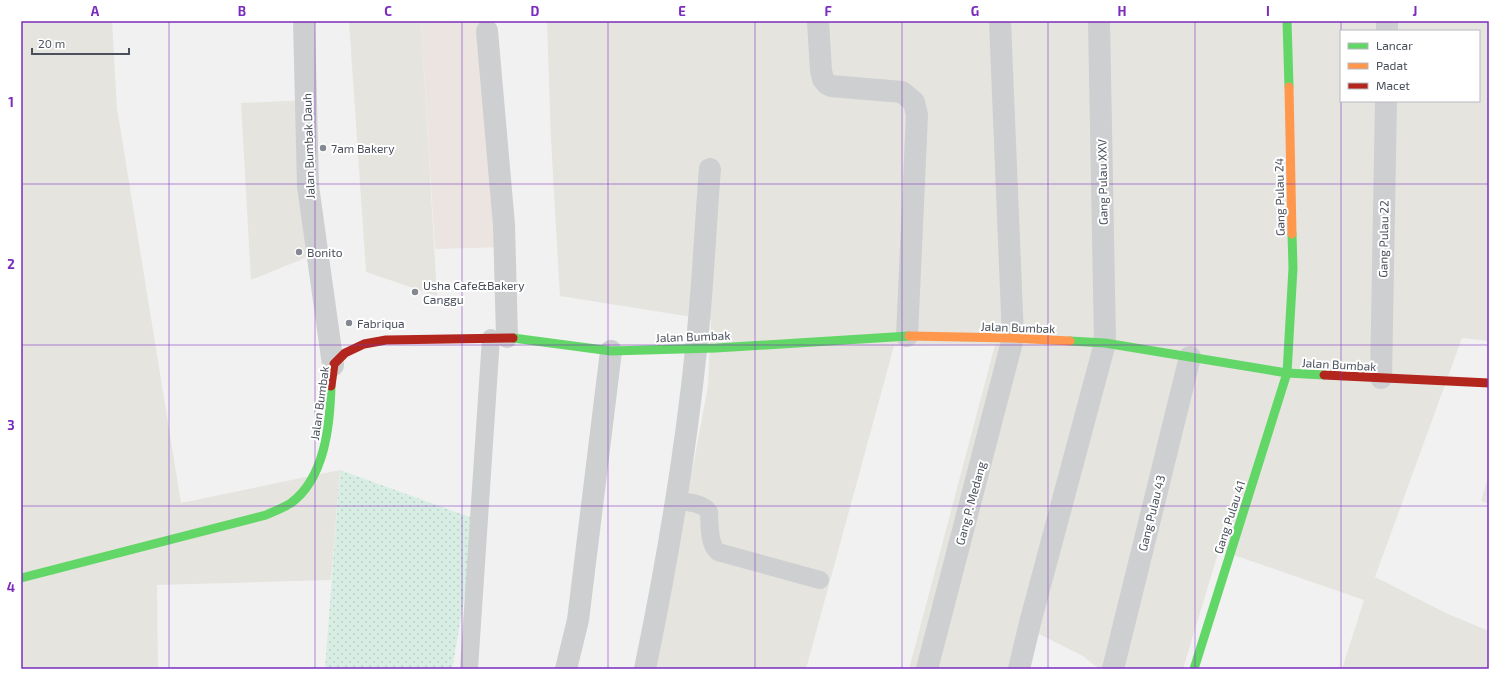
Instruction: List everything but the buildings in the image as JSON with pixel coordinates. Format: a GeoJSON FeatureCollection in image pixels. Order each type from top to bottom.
{"type":"FeatureCollection","features":[{"type":"Feature","properties":{"kind":"street","name":"Jalan Bumbak Dauh"},"geometry":{"type":"LineString","coordinates":[[304,21],[308,186],[334,365]]}},
{"type":"Feature","properties":{"kind":"street"},"geometry":{"type":"LineString","coordinates":[[818,21],[822,72],[823,79],[826,84],[838,87],[902,92],[914,102],[918,115],[907,336]]}},
{"type":"Feature","properties":{"kind":"street","name":"Gang P. Medang"},"geometry":{"type":"LineString","coordinates":[[927,669],[1013,338],[1000,21]]}},
{"type":"Feature","properties":{"kind":"street","name":"Gang Pulau XXV"},"geometry":{"type":"LineString","coordinates":[[1019,669],[1105,344],[1099,21]]}},
{"type":"Feature","properties":{"kind":"street","name":"Gang Pulau 24"},"geometry":{"type":"LineString","coordinates":[[1287,21],[1293,268],[1287,373]]}},
{"type":"Feature","properties":{"kind":"street"},"geometry":{"type":"LineString","coordinates":[[487,31],[504,225],[499,337]]}},
{"type":"Feature","properties":{"kind":"street","name":"Gang Pulau 22"},"geometry":{"type":"LineString","coordinates":[[1380,378],[1386,102]]}},
{"type":"Feature","properties":{"kind":"street"},"geometry":{"type":"LineString","coordinates":[[644,669],[655,623],[677,500],[697,348],[710,168]]}},
{"type":"Feature","properties":{"kind":"street","name":"Jalan Bumbak"},"geometry":{"type":"LineString","coordinates":[[21,578],[266,514],[287,506],[301,495],[324,453],[328,431],[334,365],[343,355],[356,347],[369,342],[499,337],[611,351],[697,348],[907,336],[1013,338],[1105,344],[1287,373],[1489,383]]}},
{"type":"Feature","properties":{"kind":"street"},"geometry":{"type":"LineString","coordinates":[[566,669],[578,620],[611,351]]}},
{"type":"Feature","properties":{"kind":"street","name":"Gang Pulau 43"},"geometry":{"type":"LineString","coordinates":[[1113,669],[1190,357]]}},
{"type":"Feature","properties":{"kind":"street","name":"Gang Pulau 41"},"geometry":{"type":"LineString","coordinates":[[1194,669],[1287,373]]}},
{"type":"Feature","properties":{"kind":"lane"},"geometry":{"type":"LineString","coordinates":[[470,669],[499,337]]}},
{"type":"Feature","properties":{"kind":"lane"},"geometry":{"type":"LineString","coordinates":[[677,500],[706,508],[709,512],[712,544],[714,549],[718,552],[820,580]]}},
{"type":"Feature","properties":{"kind":"shaded area"},"geometry":{"type":"Polygon","coordinates":[[[21,21],[112,21],[117,108],[181,503],[340,470],[331,580],[157,585],[158,669],[21,669],[21,21]]]}},
{"type":"Feature","properties":{"kind":"shaded area"},"geometry":{"type":"Polygon","coordinates":[[[349,21],[421,21],[437,296],[366,272],[349,21]]]}},
{"type":"Feature","properties":{"kind":"shaded area"},"geometry":{"type":"Polygon","coordinates":[[[421,21],[490,21],[504,247],[435,249],[421,21]]]}},
{"type":"Feature","properties":{"kind":"shaded area"},"geometry":{"type":"Polygon","coordinates":[[[547,21],[1489,21],[1489,341],[1462,338],[1375,577],[1448,614],[1489,631],[1489,669],[1342,669],[1364,600],[1219,550],[1183,669],[1099,669],[1083,656],[1025,627],[1013,669],[909,669],[995,345],[894,346],[806,669],[655,669],[708,386],[711,320],[560,296],[551,140],[547,21]]]}},
{"type":"Feature","properties":{"kind":"shaded area"},"geometry":{"type":"Polygon","coordinates":[[[310,100],[325,250],[251,280],[241,103],[310,100]]]}},
{"type":"Feature","properties":{"kind":"shaded area"},"geometry":{"type":"Polygon","coordinates":[[[1489,474],[1489,504],[1481,501],[1489,474]]]}},
{"type":"Feature","properties":{"kind":"green space"},"geometry":{"type":"Polygon","coordinates":[[[340,470],[478,520],[452,669],[325,669],[340,470]]]}},
{"type":"Feature","properties":{"kind":"traffic: fast"},"geometry":{"type":"LineString","coordinates":[[1287,21],[1289,87]]}},
{"type":"Feature","properties":{"kind":"traffic: fast"},"geometry":{"type":"LineString","coordinates":[[1194,669],[1287,373],[1293,268],[1292,234]]}},
{"type":"Feature","properties":{"kind":"traffic: fast"},"geometry":{"type":"LineString","coordinates":[[513,338],[611,351],[716,348],[909,336]]}},
{"type":"Feature","properties":{"kind":"traffic: fast"},"geometry":{"type":"LineString","coordinates":[[1070,341],[1105,343],[1287,373],[1324,375]]}},
{"type":"Feature","properties":{"kind":"traffic: fast"},"geometry":{"type":"LineString","coordinates":[[21,578],[266,515],[291,503],[311,480],[318,465],[327,434],[331,386]]}},
{"type":"Feature","properties":{"kind":"traffic: slow"},"geometry":{"type":"LineString","coordinates":[[1289,87],[1292,234]]}},
{"type":"Feature","properties":{"kind":"traffic: slow"},"geometry":{"type":"LineString","coordinates":[[909,336],[1013,338],[1070,341]]}},
{"type":"Feature","properties":{"kind":"traffic: jam"},"geometry":{"type":"LineString","coordinates":[[331,386],[334,364],[345,353],[364,344],[386,340],[513,338]]}},
{"type":"Feature","properties":{"kind":"traffic: jam"},"geometry":{"type":"LineString","coordinates":[[1324,375],[1489,383]]}},
{"type":"Feature","properties":{"kind":"place","name":"7am Bakery"},"geometry":{"type":"Point","coordinates":[323,148]}},
{"type":"Feature","properties":{"kind":"place","name":"Bonito"},"geometry":{"type":"Point","coordinates":[299,252]}},
{"type":"Feature","properties":{"kind":"place","name":"Usha Cafe&Bakery Canggu"},"geometry":{"type":"Point","coordinates":[415,292]}},
{"type":"Feature","properties":{"kind":"place","name":"Fabriqua"},"geometry":{"type":"Point","coordinates":[349,323]}}]}
